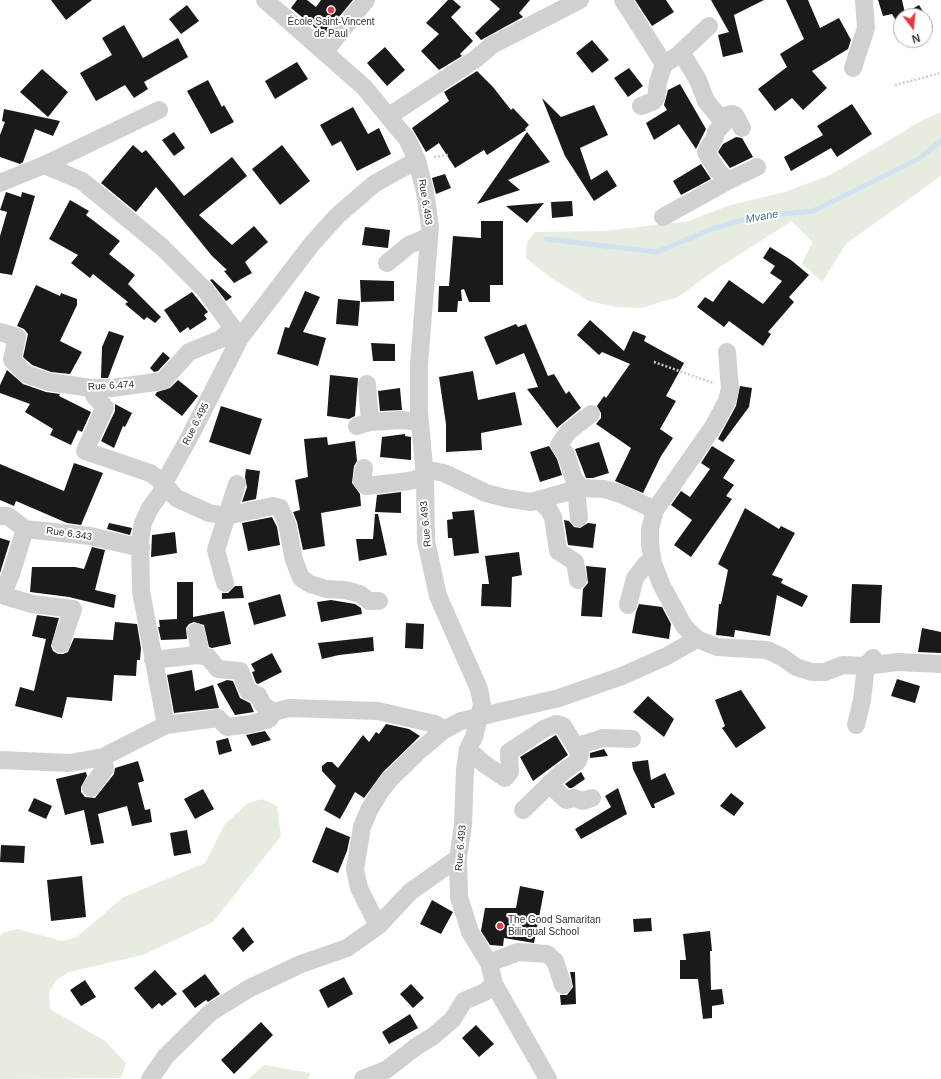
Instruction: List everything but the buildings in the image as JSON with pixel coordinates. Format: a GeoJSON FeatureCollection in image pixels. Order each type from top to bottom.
{"type":"FeatureCollection","features":[{"type":"Feature","properties":{"kind":"street","name":"Rue 6.493"},"geometry":{"type":"LineString","coordinates":[[265,0],[364,87],[389,116],[407,139],[417,160],[426,192],[430,226],[419,364],[419,412],[425,473],[426,541],[438,596],[479,689],[482,705],[474,737],[468,749],[464,776],[463,825],[458,858],[459,897],[470,932],[489,963],[494,984],[548,1079]]}},
{"type":"Feature","properties":{"kind":"street"},"geometry":{"type":"LineString","coordinates":[[325,52],[366,0]]}},
{"type":"Feature","properties":{"kind":"street"},"geometry":{"type":"LineString","coordinates":[[389,116],[477,58],[492,45],[580,0]]}},
{"type":"Feature","properties":{"kind":"street"},"geometry":{"type":"LineString","coordinates":[[623,0],[664,64]]}},
{"type":"Feature","properties":{"kind":"street"},"geometry":{"type":"LineString","coordinates":[[853,68],[866,28],[864,0]]}},
{"type":"Feature","properties":{"kind":"street"},"geometry":{"type":"LineString","coordinates":[[641,106],[654,101],[656,98],[658,82],[664,64],[681,52],[709,26]]}},
{"type":"Feature","properties":{"kind":"street"},"geometry":{"type":"LineString","coordinates":[[681,52],[698,80],[706,101],[724,123]]}},
{"type":"Feature","properties":{"kind":"street"},"geometry":{"type":"LineString","coordinates":[[0,183],[44,165],[159,110]]}},
{"type":"Feature","properties":{"kind":"street"},"geometry":{"type":"LineString","coordinates":[[728,181],[718,171],[706,152],[715,137],[716,132],[724,123],[725,116],[732,114],[742,128]]}},
{"type":"Feature","properties":{"kind":"street","name":"Rue 6.495"},"geometry":{"type":"LineString","coordinates":[[166,725],[141,591],[141,548],[143,523],[150,508],[161,493],[164,483],[190,438],[240,338],[311,245],[337,216],[374,184],[417,160]]}},
{"type":"Feature","properties":{"kind":"street"},"geometry":{"type":"LineString","coordinates":[[44,165],[82,181],[157,242],[206,291],[240,338]]}},
{"type":"Feature","properties":{"kind":"street"},"geometry":{"type":"LineString","coordinates":[[663,217],[728,181],[757,167]]}},
{"type":"Feature","properties":{"kind":"street"},"geometry":{"type":"LineString","coordinates":[[387,263],[409,245],[428,237]]}},
{"type":"Feature","properties":{"kind":"street","name":"Rue 6.474"},"geometry":{"type":"LineString","coordinates":[[0,332],[17,337],[12,360],[26,374],[49,382],[91,388],[112,388],[163,381],[189,352],[221,339],[226,334],[240,338]]}},
{"type":"Feature","properties":{"kind":"street"},"geometry":{"type":"LineString","coordinates":[[727,352],[730,389],[727,401],[713,427],[655,510],[650,529],[650,544],[653,563],[662,586],[684,626],[698,639],[717,647],[766,650],[782,657],[796,667],[812,672],[826,672],[843,665],[866,666],[897,662],[941,664]]}},
{"type":"Feature","properties":{"kind":"street"},"geometry":{"type":"LineString","coordinates":[[368,384],[363,424],[401,420],[420,422]]}},
{"type":"Feature","properties":{"kind":"street"},"geometry":{"type":"LineString","coordinates":[[91,388],[95,397],[105,407],[85,451],[150,473],[164,483],[176,498],[188,505],[209,513],[226,516],[273,506],[280,508],[286,524],[294,560],[301,578],[310,584],[326,589],[345,590],[360,594],[369,601],[379,601]]}},
{"type":"Feature","properties":{"kind":"street"},"geometry":{"type":"LineString","coordinates":[[579,518],[578,489],[566,454],[559,444],[568,432],[591,414]]}},
{"type":"Feature","properties":{"kind":"street"},"geometry":{"type":"LineString","coordinates":[[364,468],[362,481],[366,486],[409,481],[425,473],[444,473],[486,493],[524,501],[540,501],[578,489],[604,489],[621,494],[655,510]]}},
{"type":"Feature","properties":{"kind":"street"},"geometry":{"type":"LineString","coordinates":[[225,583],[216,550],[237,484]]}},
{"type":"Feature","properties":{"kind":"street"},"geometry":{"type":"LineString","coordinates":[[540,501],[550,510],[553,517],[558,551],[575,562],[578,580]]}},
{"type":"Feature","properties":{"kind":"street"},"geometry":{"type":"LineString","coordinates":[[0,516],[8,516],[24,530],[11,574],[3,593],[5,596],[32,604],[73,610],[61,644]]}},
{"type":"Feature","properties":{"kind":"street","name":"Rue 6.343"},"geometry":{"type":"LineString","coordinates":[[24,530],[90,536],[141,548]]}},
{"type":"Feature","properties":{"kind":"street"},"geometry":{"type":"LineString","coordinates":[[628,605],[636,578],[646,564],[653,563]]}},
{"type":"Feature","properties":{"kind":"street"},"geometry":{"type":"LineString","coordinates":[[196,632],[199,646],[197,655]]}},
{"type":"Feature","properties":{"kind":"street"},"geometry":{"type":"LineString","coordinates":[[378,926],[359,888],[355,869],[362,827],[369,810],[390,779],[418,752],[444,730],[461,721],[559,698],[622,676],[667,656],[698,639]]}},
{"type":"Feature","properties":{"kind":"street"},"geometry":{"type":"LineString","coordinates":[[856,725],[862,700],[866,666],[880,651]]}},
{"type":"Feature","properties":{"kind":"street"},"geometry":{"type":"LineString","coordinates":[[153,660],[197,655],[208,657],[218,669],[240,671],[248,691],[258,695],[263,705],[274,712]]}},
{"type":"Feature","properties":{"kind":"street"},"geometry":{"type":"LineString","coordinates":[[0,760],[70,763],[103,757],[166,725],[218,718],[222,720],[227,727],[251,724],[269,719],[274,712],[289,708],[378,710],[435,724],[444,730]]}},
{"type":"Feature","properties":{"kind":"street"},"geometry":{"type":"LineString","coordinates":[[468,749],[505,778],[510,772],[509,752],[544,729],[556,724],[563,726],[577,746],[580,754],[578,761],[549,784],[523,810]]}},
{"type":"Feature","properties":{"kind":"street"},"geometry":{"type":"LineString","coordinates":[[577,746],[603,738],[632,739]]}},
{"type":"Feature","properties":{"kind":"street"},"geometry":{"type":"LineString","coordinates":[[91,788],[105,768],[103,757]]}},
{"type":"Feature","properties":{"kind":"street"},"geometry":{"type":"LineString","coordinates":[[549,784],[566,800],[574,798],[583,801],[592,798]]}},
{"type":"Feature","properties":{"kind":"street"},"geometry":{"type":"LineString","coordinates":[[150,1079],[166,1056],[211,1012],[250,988],[302,964],[347,948],[378,926],[410,892],[458,858]]}},
{"type":"Feature","properties":{"kind":"street"},"geometry":{"type":"LineString","coordinates":[[489,963],[518,952],[548,954],[555,961],[563,985]]}},
{"type":"Feature","properties":{"kind":"street"},"geometry":{"type":"LineString","coordinates":[[363,1079],[386,1070],[417,1046],[432,1037],[452,1020],[464,1001],[485,992],[494,984]]}},
{"type":"Feature","properties":{"kind":"path"},"geometry":{"type":"LineString","coordinates":[[895,85],[941,73]]}},
{"type":"Feature","properties":{"kind":"path"},"geometry":{"type":"LineString","coordinates":[[654,362],[730,389]]}},
{"type":"Feature","properties":{"kind":"shaded area"},"geometry":{"type":"Polygon","coordinates":[[[941,112],[941,176],[847,243],[822,282],[802,263],[813,242],[792,221],[721,266],[678,297],[641,308],[616,307],[589,301],[551,278],[526,258],[527,242],[535,232],[605,231],[689,221],[730,205],[785,192],[832,174],[923,120],[941,112]]]}},
{"type":"Feature","properties":{"kind":"shaded area"},"geometry":{"type":"Polygon","coordinates":[[[262,799],[277,806],[281,836],[213,922],[143,955],[69,972],[56,980],[49,993],[50,1009],[105,1041],[126,1063],[121,1078],[0,1079],[0,936],[4,932],[18,929],[62,941],[77,937],[122,898],[205,863],[225,824],[248,803],[262,799]]]}},
{"type":"Feature","properties":{"kind":"shaded area"},"geometry":{"type":"Polygon","coordinates":[[[264,1065],[310,1073],[309,1079],[248,1079],[264,1065]]]}},
{"type":"Feature","properties":{"kind":"waterway","name":"Mvane"},"geometry":{"type":"LineString","coordinates":[[546,239],[657,252],[712,229],[752,217],[813,211],[918,159],[941,141]]}},
{"type":"Feature","properties":{"kind":"place","name":"École Saint-Vincent de Paul"},"geometry":{"type":"Point","coordinates":[331,10]}},
{"type":"Feature","properties":{"kind":"place","name":"The Good Samaritan Bilingual School"},"geometry":{"type":"Point","coordinates":[500,926]}}]}
